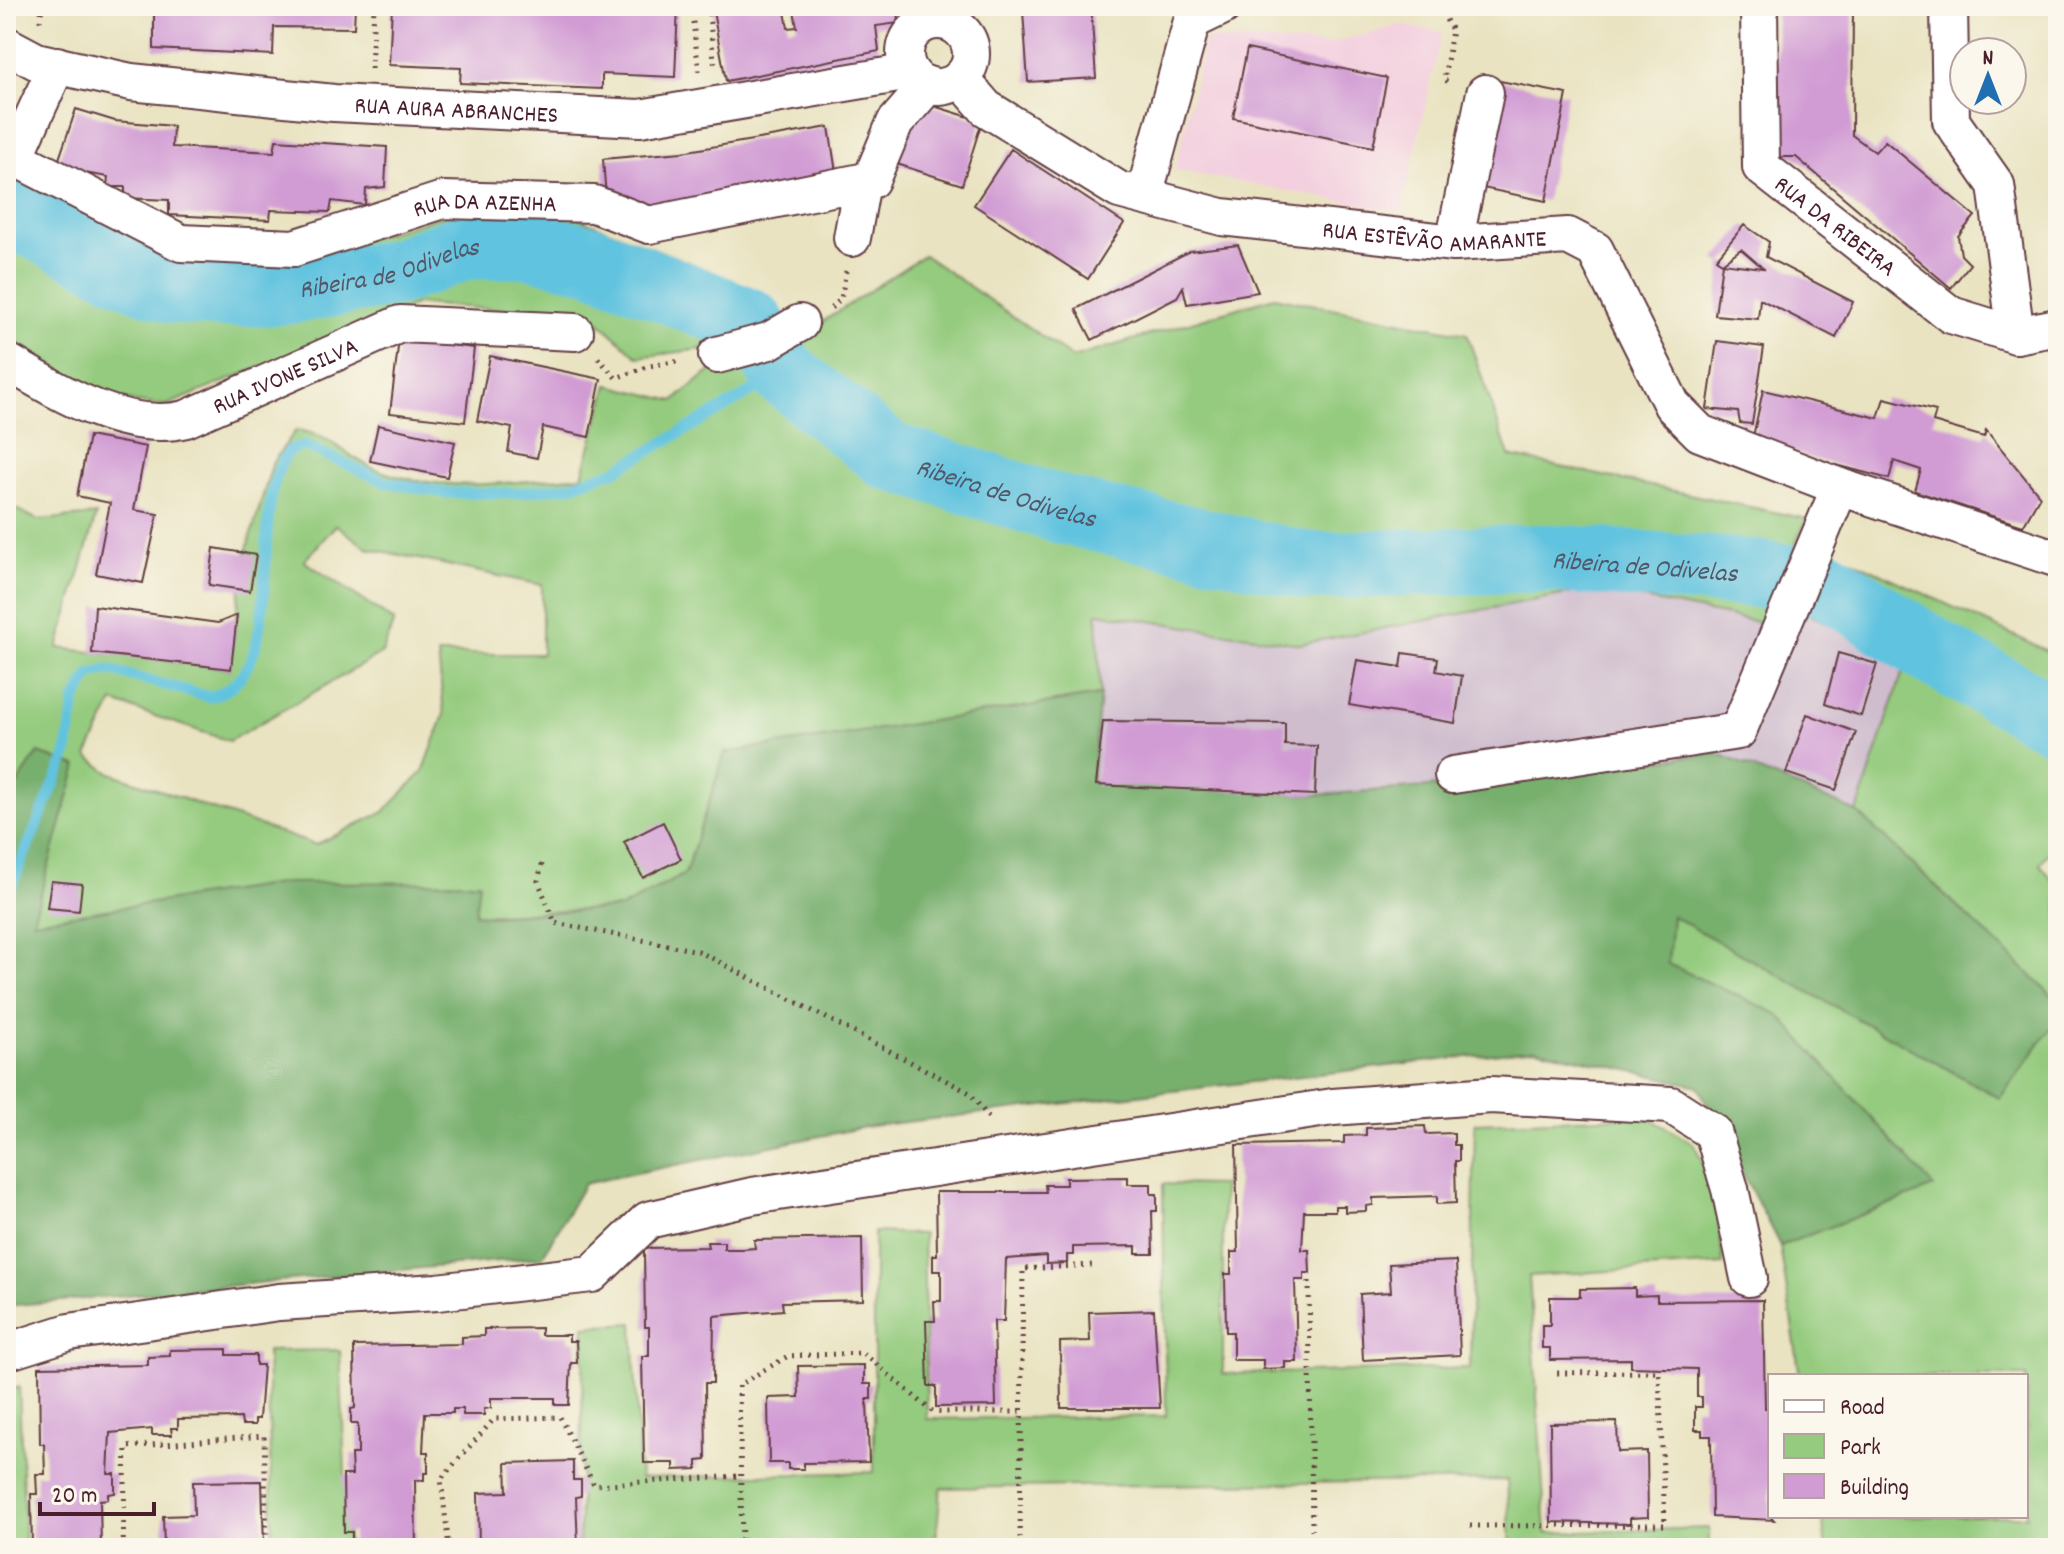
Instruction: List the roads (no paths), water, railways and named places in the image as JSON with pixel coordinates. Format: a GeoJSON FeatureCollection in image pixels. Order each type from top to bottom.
{"type":"FeatureCollection","features":[{"type":"Feature","properties":{"kind":"street"},"geometry":{"type":"LineString","coordinates":[[1144,196],[1192,21],[1223,6]]}},
{"type":"Feature","properties":{"kind":"street","name":"RUA DA RIBEIRA"},"geometry":{"type":"LineString","coordinates":[[1759,6],[1761,167],[1951,315],[2016,335],[2058,327]]}},
{"type":"Feature","properties":{"kind":"street"},"geometry":{"type":"LineString","coordinates":[[1949,6],[1951,121],[1996,185],[2016,335]]}},
{"type":"Feature","properties":{"kind":"street"},"geometry":{"type":"LineString","coordinates":[[852,238],[862,182],[871,180],[895,123],[933,78],[967,70],[971,49],[962,31],[946,13],[914,31],[905,51],[933,78]]}},
{"type":"Feature","properties":{"kind":"street","name":"RUA AURA ABRANCHES"},"geometry":{"type":"LineString","coordinates":[[6,45],[36,61],[131,82],[370,105],[640,118],[933,78]]}},
{"type":"Feature","properties":{"kind":"street"},"geometry":{"type":"LineString","coordinates":[[11,155],[57,65]]}},
{"type":"Feature","properties":{"kind":"street","name":"RUA ESTÊVÃO AMARANTE"},"geometry":{"type":"LineString","coordinates":[[933,78],[1119,190],[1222,217],[1454,243],[1568,236],[1595,250],[1672,405],[1700,433],[1840,487],[2058,559]]}},
{"type":"Feature","properties":{"kind":"street"},"geometry":{"type":"LineString","coordinates":[[1454,243],[1485,93]]}},
{"type":"Feature","properties":{"kind":"street","name":"RUA DA AZENHA"},"geometry":{"type":"LineString","coordinates":[[11,155],[181,243],[294,248],[443,200],[594,204],[649,225],[862,182]]}},
{"type":"Feature","properties":{"kind":"street"},"geometry":{"type":"LineString","coordinates":[[717,355],[769,341],[800,323]]}},
{"type":"Feature","properties":{"kind":"street","name":"RUA IVONE SILVA"},"geometry":{"type":"LineString","coordinates":[[6,361],[77,402],[162,425],[186,419],[400,324],[575,332]]}},
{"type":"Feature","properties":{"kind":"street"},"geometry":{"type":"LineString","coordinates":[[1453,775],[1738,731],[1840,487]]}},
{"type":"Feature","properties":{"kind":"street"},"geometry":{"type":"LineString","coordinates":[[6,1352],[69,1332],[264,1304],[437,1292],[592,1274],[648,1220],[752,1196],[1349,1105],[1491,1095],[1671,1105],[1713,1132],[1730,1189],[1749,1278]]}},
{"type":"Feature","properties":{"kind":"waterway","name":"Ribeira de Odivelas"},"geometry":{"type":"LineString","coordinates":[[6,211],[137,276],[175,290],[221,294],[290,290],[394,273],[466,246],[527,244],[591,259],[750,322],[784,373],[889,456],[1065,511],[1308,566],[1547,558],[1749,573],[1826,583],[1940,656],[2058,722]]}},
{"type":"Feature","properties":{"kind":"waterway"},"geometry":{"type":"LineString","coordinates":[[6,898],[66,756],[75,701],[90,674],[109,670],[210,697],[236,682],[252,656],[260,623],[269,509],[276,476],[290,450],[304,445],[386,482],[445,493],[515,493],[570,486],[614,471],[784,373]]}}]}
